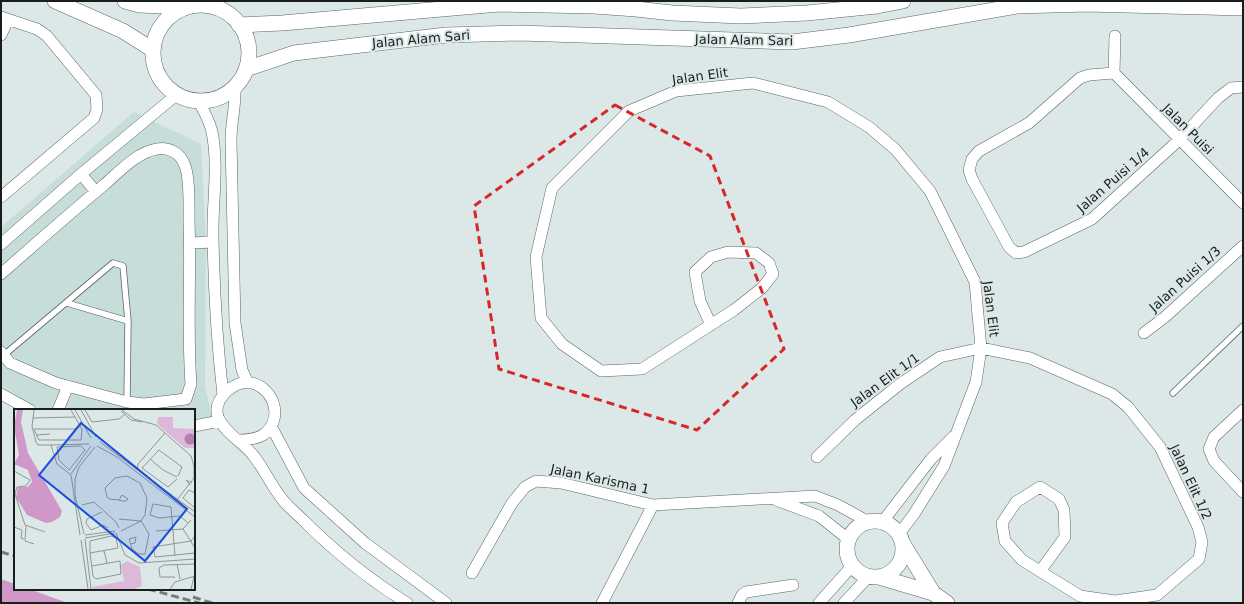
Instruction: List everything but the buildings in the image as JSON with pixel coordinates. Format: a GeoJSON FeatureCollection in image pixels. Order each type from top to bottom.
{"type":"FeatureCollection","features":[{"type":"Feature","properties":{"kind":"street"},"geometry":{"type":"LineString","coordinates":[[55,1],[123,31],[152,50]]}},
{"type":"Feature","properties":{"kind":"street"},"geometry":{"type":"LineString","coordinates":[[125,1],[139,5],[187,7],[202,5],[216,8],[229,14],[239,25],[246,38],[249,53],[246,68],[235,86],[228,93],[214,100],[199,102],[175,96],[160,80],[154,65],[152,50],[156,36],[163,23],[174,13],[187,7]]}},
{"type":"Feature","properties":{"kind":"street"},"geometry":{"type":"LineString","coordinates":[[658,1],[672,13]]}},
{"type":"Feature","properties":{"kind":"street","name":"Jalan Alam Sari"},"geometry":{"type":"LineString","coordinates":[[239,25],[282,23],[499,4],[602,4],[672,13],[741,16],[799,13],[877,6],[902,1]]}},
{"type":"Feature","properties":{"kind":"street","name":"Jalan Alam Sari"},"geometry":{"type":"LineString","coordinates":[[246,68],[294,53],[446,34],[519,33],[792,42],[849,35],[1017,6],[1112,3],[1243,8]]}},
{"type":"Feature","properties":{"kind":"street"},"geometry":{"type":"LineString","coordinates":[[1,35],[4,19],[37,29],[47,36],[96,95],[97,109],[94,118],[1,197]]}},
{"type":"Feature","properties":{"kind":"street"},"geometry":{"type":"LineString","coordinates":[[1114,73],[1116,36]]}},
{"type":"Feature","properties":{"kind":"street","name":"Jalan Puisi"},"geometry":{"type":"LineString","coordinates":[[1114,73],[1243,203]]}},
{"type":"Feature","properties":{"kind":"street","name":"Jalan Puisi 1/4"},"geometry":{"type":"LineString","coordinates":[[1114,73],[1089,75],[1080,78],[1029,124],[979,151],[972,159],[970,170],[972,179],[1009,247],[1016,253],[1024,252],[1092,220],[1180,140],[1225,92],[1231,88],[1243,87]]}},
{"type":"Feature","properties":{"kind":"street","name":"Jalan Elit"},"geometry":{"type":"LineString","coordinates":[[711,325],[700,301],[695,272],[711,257],[728,252],[756,253],[769,263],[773,274],[762,288],[711,325],[642,369],[601,371],[562,344],[541,318],[536,257],[552,188],[629,111],[676,92],[753,83],[828,102],[869,126],[895,149],[930,191],[975,282],[981,348],[976,382],[944,466],[914,514],[901,539]]}},
{"type":"Feature","properties":{"kind":"street"},"geometry":{"type":"LineString","coordinates":[[235,86],[236,105],[231,129],[235,323],[242,370],[248,383]]}},
{"type":"Feature","properties":{"kind":"street"},"geometry":{"type":"LineString","coordinates":[[1,244],[81,174],[175,96]]}},
{"type":"Feature","properties":{"kind":"street"},"geometry":{"type":"LineString","coordinates":[[199,102],[212,131],[216,186],[213,242],[217,345],[223,395]]}},
{"type":"Feature","properties":{"kind":"street"},"geometry":{"type":"LineString","coordinates":[[1,274],[130,163],[148,152],[157,149],[170,150],[178,154],[186,166],[190,243],[191,384],[186,399],[144,404],[127,402],[56,383],[10,363],[2,354]]}},
{"type":"Feature","properties":{"kind":"street"},"geometry":{"type":"LineString","coordinates":[[81,174],[96,192]]}},
{"type":"Feature","properties":{"kind":"street"},"geometry":{"type":"LineString","coordinates":[[190,243],[213,242]]}},
{"type":"Feature","properties":{"kind":"street","name":"Jalan Puisi 1/3"},"geometry":{"type":"LineString","coordinates":[[1144,332],[1164,317],[1243,246]]}},
{"type":"Feature","properties":{"kind":"street","name":"Jalan Elit 1/1"},"geometry":{"type":"LineString","coordinates":[[817,457],[854,420],[900,384],[940,357],[981,348]]}},
{"type":"Feature","properties":{"kind":"street","name":"Jalan Elit 1/2"},"geometry":{"type":"LineString","coordinates":[[981,348],[1030,358],[1112,394],[1128,407],[1160,447],[1198,527],[1202,542],[1199,559],[1157,595],[1115,601],[1080,596],[1041,570],[1022,560],[1005,541],[1002,523],[1016,502],[1040,487],[1059,500],[1064,510],[1065,537],[1041,570]]}},
{"type":"Feature","properties":{"kind":"street"},"geometry":{"type":"LineString","coordinates":[[240,440],[258,437],[263,434],[271,426],[275,415],[275,406],[272,397],[259,385],[248,383],[231,387],[223,395],[218,405],[220,421],[227,432],[240,440],[254,456],[282,500],[311,528],[345,558],[407,603]]}},
{"type":"Feature","properties":{"kind":"street"},"geometry":{"type":"LineString","coordinates":[[58,409],[68,386]]}},
{"type":"Feature","properties":{"kind":"street"},"geometry":{"type":"LineString","coordinates":[[1,394],[28,409]]}},
{"type":"Feature","properties":{"kind":"street"},"geometry":{"type":"LineString","coordinates":[[1243,410],[1214,437],[1209,449],[1214,461],[1243,491]]}},
{"type":"Feature","properties":{"kind":"street"},"geometry":{"type":"LineString","coordinates":[[195,426],[220,421]]}},
{"type":"Feature","properties":{"kind":"street"},"geometry":{"type":"LineString","coordinates":[[271,426],[304,488],[365,543],[446,603]]}},
{"type":"Feature","properties":{"kind":"street","name":"Jalan Elit"},"geometry":{"type":"LineString","coordinates":[[883,521],[931,459],[957,433]]}},
{"type":"Feature","properties":{"kind":"street","name":"Jalan Karisma 1"},"geometry":{"type":"LineString","coordinates":[[472,573],[512,503],[525,487],[536,481],[561,483],[653,505],[815,496],[867,521]]}},
{"type":"Feature","properties":{"kind":"street","name":"Jalan Karisma 1"},"geometry":{"type":"LineString","coordinates":[[771,498],[819,516],[848,539]]}},
{"type":"Feature","properties":{"kind":"street"},"geometry":{"type":"LineString","coordinates":[[602,603],[653,505]]}},
{"type":"Feature","properties":{"kind":"street"},"geometry":{"type":"LineString","coordinates":[[933,593],[893,526],[883,521],[867,521],[856,528],[848,539],[847,553],[852,566],[857,570],[874,577],[933,593],[947,603]]}},
{"type":"Feature","properties":{"kind":"street"},"geometry":{"type":"LineString","coordinates":[[844,603],[874,577],[893,571],[898,565],[903,551],[901,539]]}},
{"type":"Feature","properties":{"kind":"street"},"geometry":{"type":"LineString","coordinates":[[819,603],[852,566]]}},
{"type":"Feature","properties":{"kind":"street"},"geometry":{"type":"LineString","coordinates":[[738,603],[742,594],[746,592],[793,585]]}},
{"type":"Feature","properties":{"kind":"lane"},"geometry":{"type":"LineString","coordinates":[[2,354],[67,303],[113,263],[123,266],[128,321],[127,402]]}},
{"type":"Feature","properties":{"kind":"lane"},"geometry":{"type":"LineString","coordinates":[[67,303],[128,321]]}},
{"type":"Feature","properties":{"kind":"lane"},"geometry":{"type":"LineString","coordinates":[[1173,393],[1243,326]]}},
{"type":"Feature","properties":{"kind":"highlighted area"},"geometry":{"type":"Polygon","coordinates":[[[615,105],[710,156],[784,349],[697,430],[499,369],[474,206],[615,105]]]}},
{"type":"Feature","properties":{"kind":"shaded area"},"geometry":{"type":"Polygon","coordinates":[[[134,112],[201,144],[206,242],[205,386],[212,417],[195,419],[195,409],[39,409],[1,386],[1,227],[134,112]]]}},
{"type":"Feature","properties":{"kind":"shaded area"},"geometry":{"type":"Polygon","coordinates":[[[1,579],[14,584],[14,590],[32,590],[68,603],[1,603],[1,579]]]}},
{"type":"Feature","properties":{"kind":"railway"},"geometry":{"type":"LineString","coordinates":[[1,552],[14,556]]}},
{"type":"Feature","properties":{"kind":"railway"},"geometry":{"type":"LineString","coordinates":[[152,590],[199,603]]}},
{"type":"Feature","properties":{"kind":"railway"},"geometry":{"type":"LineString","coordinates":[[193,597],[212,603]]}}]}
